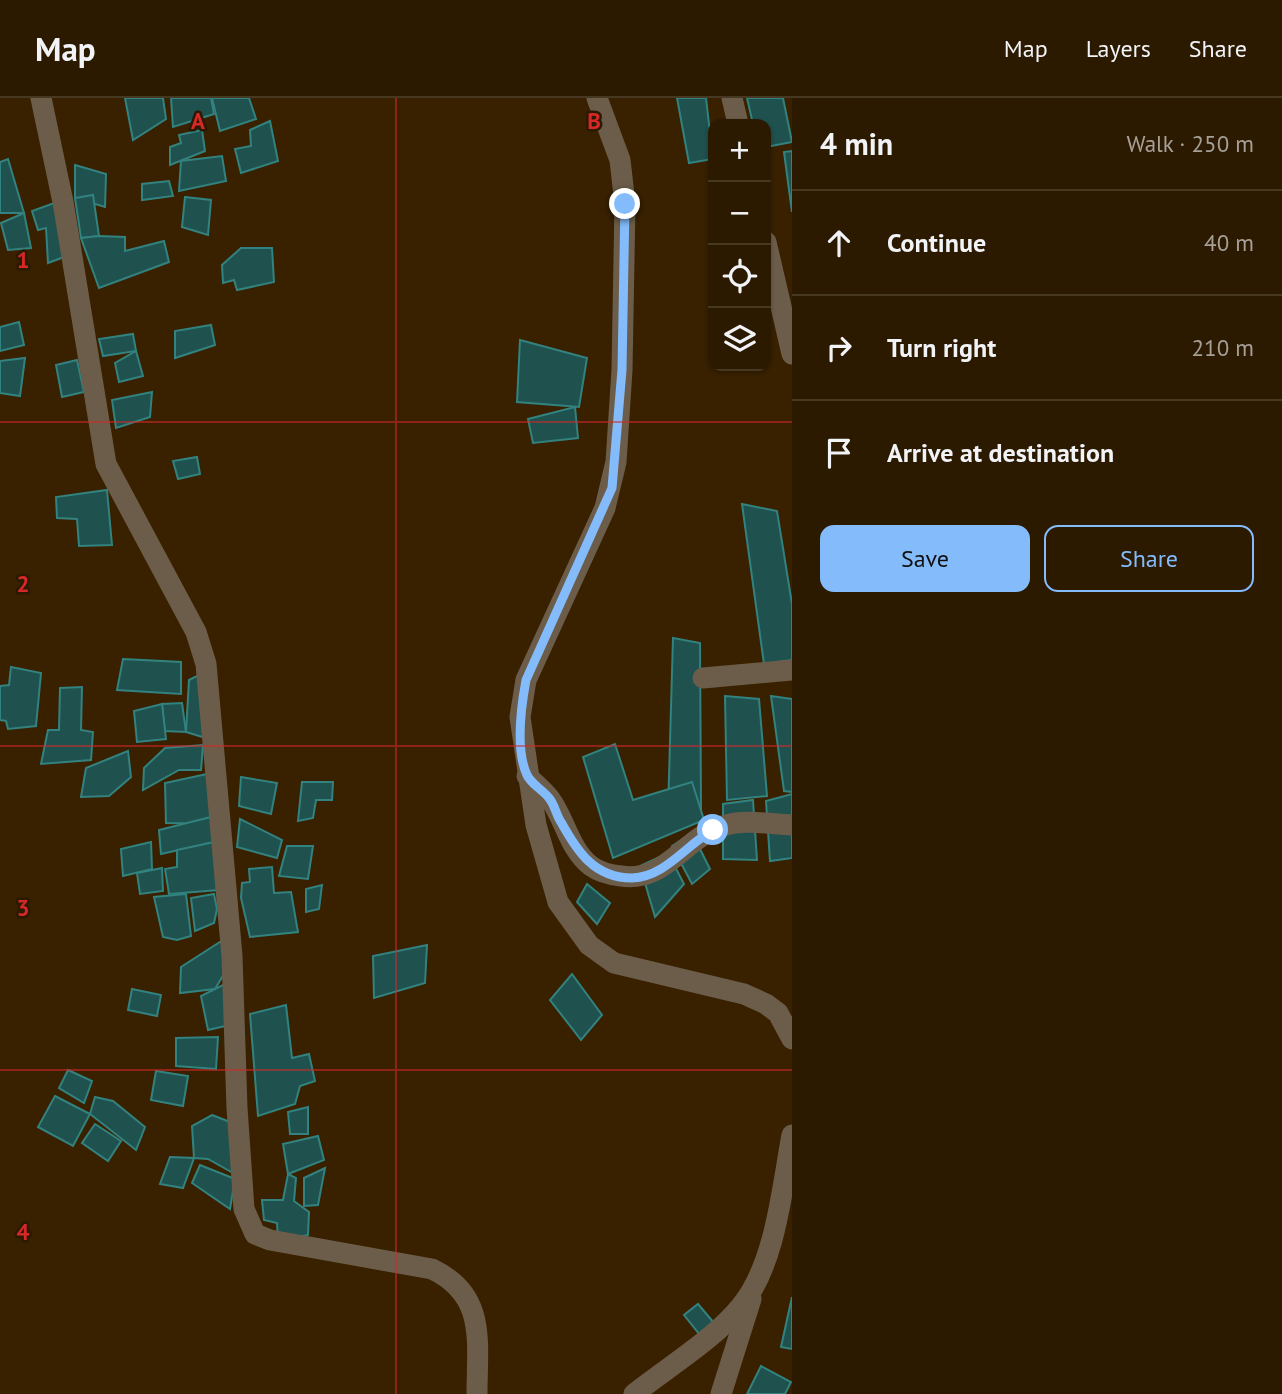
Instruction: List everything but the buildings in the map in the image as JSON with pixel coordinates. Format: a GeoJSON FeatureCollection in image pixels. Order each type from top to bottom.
{"type":"FeatureCollection","features":[{"type":"Feature","properties":{"kind":"street"},"geometry":{"type":"LineString","coordinates":[[41,98],[63,202],[106,464],[113,482],[196,632],[206,664],[232,956],[237,1108],[244,1209],[249,1226],[255,1234],[270,1240],[432,1269],[449,1278],[463,1293],[473,1310],[477,1328],[477,1394]]}},
{"type":"Feature","properties":{"kind":"street"},"geometry":{"type":"LineString","coordinates":[[597,98],[620,160],[625,204],[622,370],[616,462],[605,508],[526,680],[520,717],[536,825],[558,902],[589,945],[614,962],[744,994],[766,1003],[778,1013],[792,1039]]}},
{"type":"Feature","properties":{"kind":"street"},"geometry":{"type":"LineString","coordinates":[[732,98],[737,119]]}},
{"type":"Feature","properties":{"kind":"street"},"geometry":{"type":"LineString","coordinates":[[767,245],[792,354]]}},
{"type":"Feature","properties":{"kind":"street"},"geometry":{"type":"LineString","coordinates":[[703,678],[792,670]]}},
{"type":"Feature","properties":{"kind":"street"},"geometry":{"type":"LineString","coordinates":[[527,776],[551,800],[576,849],[592,867],[611,875],[632,878],[653,874],[705,834],[722,826],[736,823],[792,825]]}},
{"type":"Feature","properties":{"kind":"street"},"geometry":{"type":"LineString","coordinates":[[721,1394],[775,1227],[792,1135]]}},
{"type":"Feature","properties":{"kind":"street"},"geometry":{"type":"LineString","coordinates":[[634,1394],[729,1319],[743,1303],[762,1264]]}},
{"type":"Feature","properties":{"kind":"route"},"geometry":{"type":"LineString","coordinates":[[625,204],[622,370],[612,488],[526,680],[520,709],[521,739],[527,776],[551,800],[576,849],[592,867],[611,875],[632,878],[653,874],[713,830]]}}]}
